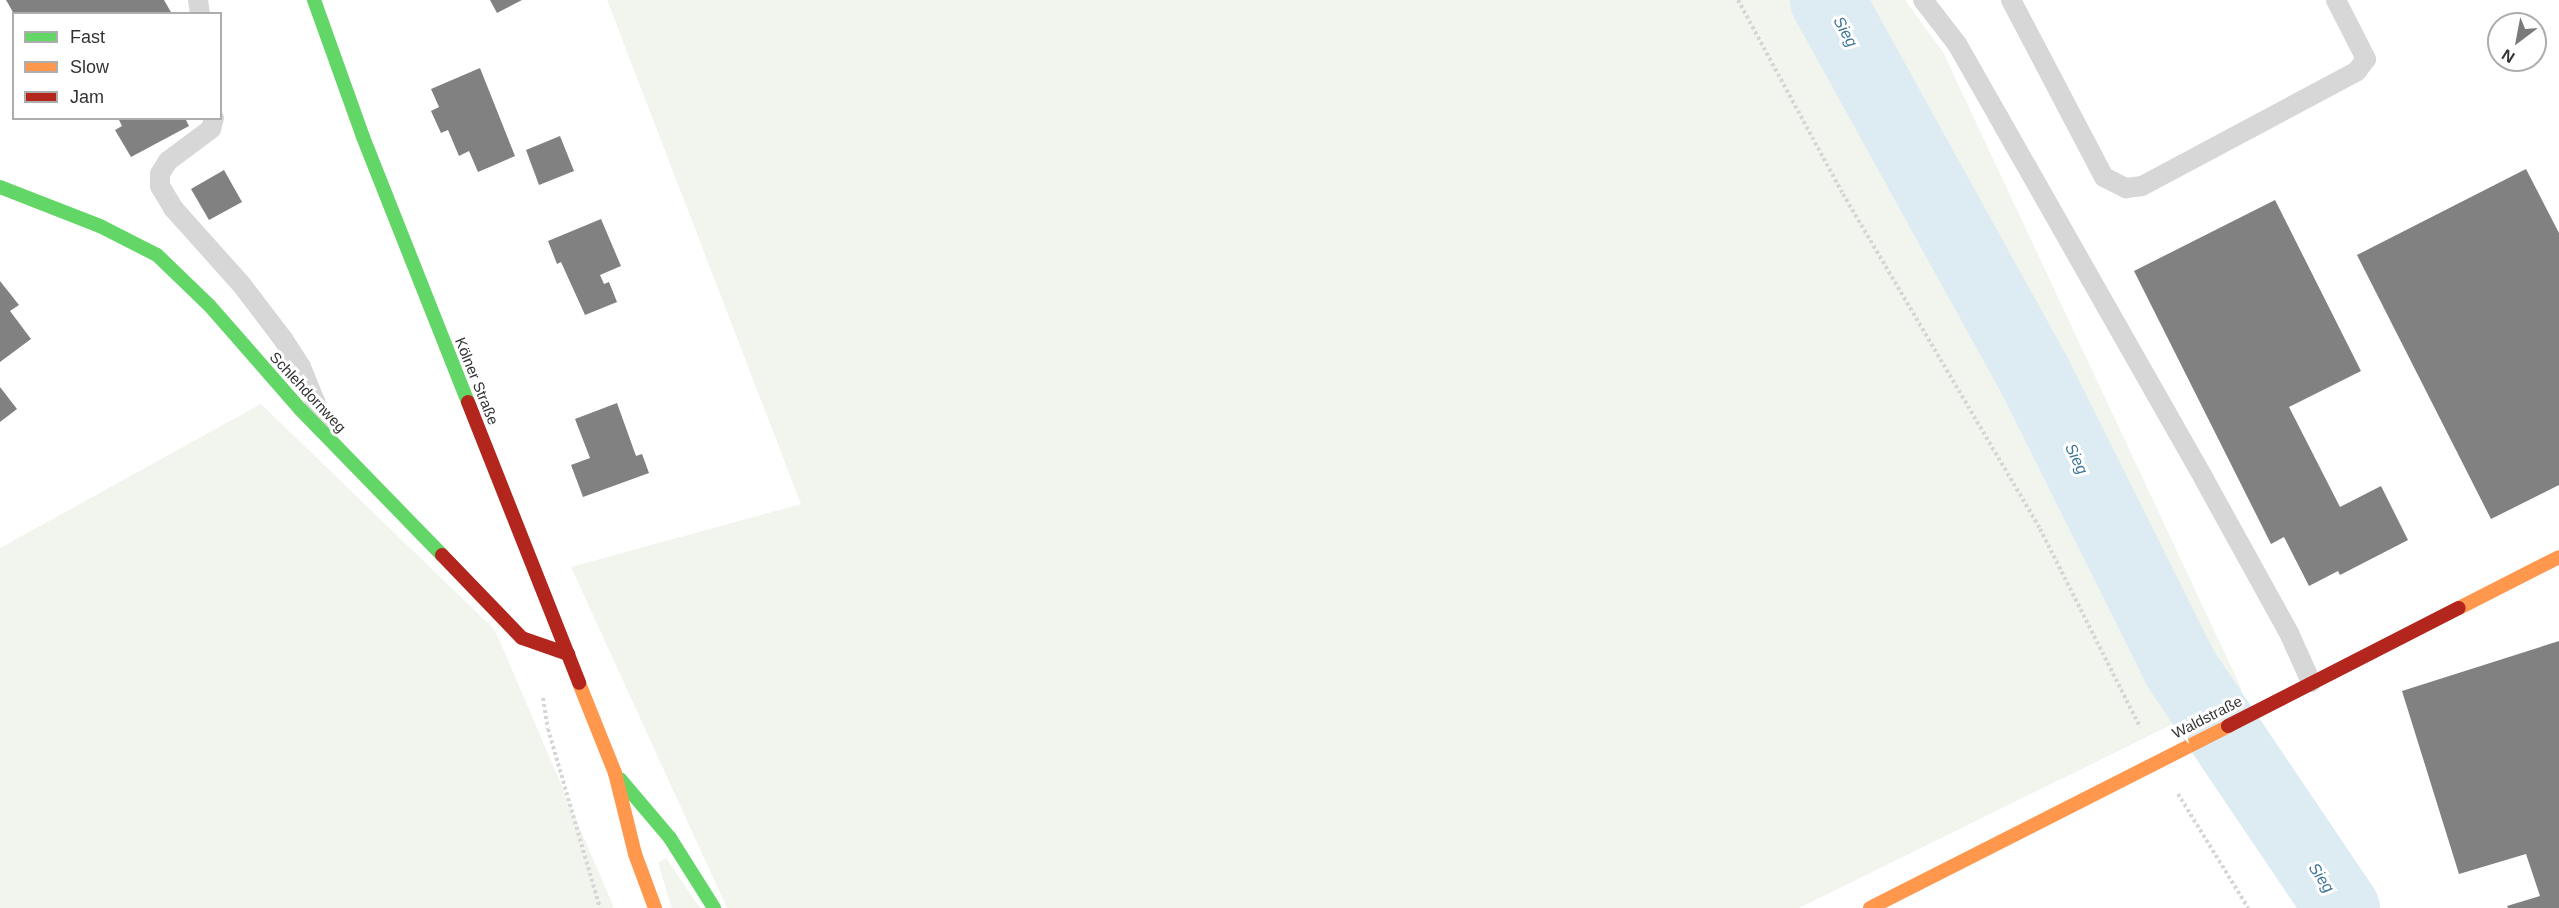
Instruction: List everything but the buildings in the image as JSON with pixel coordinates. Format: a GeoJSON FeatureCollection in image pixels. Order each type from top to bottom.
{"type":"FeatureCollection","features":[{"type":"Feature","properties":{"kind":"street","name":"Kölner Straße"},"geometry":{"type":"LineString","coordinates":[[314,0],[363,137],[615,773]]}},
{"type":"Feature","properties":{"kind":"street","name":"Schlehdornweg"},"geometry":{"type":"LineString","coordinates":[[0,187],[100,226],[157,255],[209,305],[321,430],[522,638],[568,654]]}},
{"type":"Feature","properties":{"kind":"street","name":"Waldstraße"},"geometry":{"type":"LineString","coordinates":[[1870,908],[2311,681],[2559,557]]}},
{"type":"Feature","properties":{"kind":"street"},"geometry":{"type":"LineString","coordinates":[[615,773],[634,854],[655,908]]}},
{"type":"Feature","properties":{"kind":"street"},"geometry":{"type":"LineString","coordinates":[[615,773],[670,838],[714,908]]}},
{"type":"Feature","properties":{"kind":"lane"},"geometry":{"type":"LineString","coordinates":[[1923,0],[1957,44],[2215,499],[2289,633],[2311,681]]}},
{"type":"Feature","properties":{"kind":"lane"},"geometry":{"type":"LineString","coordinates":[[2011,0],[2104,177],[2126,188],[2142,186],[2357,71],[2366,59],[2336,0]]}},
{"type":"Feature","properties":{"kind":"lane"},"geometry":{"type":"LineString","coordinates":[[213,120],[211,129],[168,161],[160,174],[160,186],[173,208],[241,284],[302,367],[315,401],[321,430]]}},
{"type":"Feature","properties":{"kind":"path"},"geometry":{"type":"LineString","coordinates":[[1738,0],[1843,194],[2040,529],[2157,760],[2248,908]]}},
{"type":"Feature","properties":{"kind":"path"},"geometry":{"type":"LineString","coordinates":[[568,654],[547,678],[542,702],[600,908]]}},
{"type":"Feature","properties":{"kind":"shaded area"},"geometry":{"type":"Polygon","coordinates":[[[607,0],[1905,0],[1943,52],[2242,690],[1799,908],[727,908],[571,567],[801,504],[607,0]]]}},
{"type":"Feature","properties":{"kind":"shaded area"},"geometry":{"type":"Polygon","coordinates":[[[261,404],[495,630],[614,908],[0,908],[0,548],[261,404]]]}},
{"type":"Feature","properties":{"kind":"shaded area"},"geometry":{"type":"Polygon","coordinates":[[[666,858],[700,908],[672,908],[658,863],[666,858]]]}},
{"type":"Feature","properties":{"kind":"waterway","name":"Sieg"},"geometry":{"type":"LineString","coordinates":[[1827,0],[2033,373],[2180,668],[2342,908]]}},
{"type":"Feature","properties":{"kind":"traffic: fast"},"geometry":{"type":"LineString","coordinates":[[314,0],[363,137],[468,402]]}},
{"type":"Feature","properties":{"kind":"traffic: fast"},"geometry":{"type":"LineString","coordinates":[[0,187],[100,226],[157,255],[209,305],[300,409],[442,555]]}},
{"type":"Feature","properties":{"kind":"traffic: fast"},"geometry":{"type":"LineString","coordinates":[[620,779],[670,838],[714,908]]}},
{"type":"Feature","properties":{"kind":"traffic: slow"},"geometry":{"type":"LineString","coordinates":[[2459,608],[2559,557]]}},
{"type":"Feature","properties":{"kind":"traffic: slow"},"geometry":{"type":"LineString","coordinates":[[579,683],[615,773],[635,854],[655,908]]}},
{"type":"Feature","properties":{"kind":"traffic: slow"},"geometry":{"type":"LineString","coordinates":[[1870,908],[2228,726]]}},
{"type":"Feature","properties":{"kind":"traffic: jam"},"geometry":{"type":"LineString","coordinates":[[468,402],[579,683]]}},
{"type":"Feature","properties":{"kind":"traffic: jam"},"geometry":{"type":"LineString","coordinates":[[442,555],[522,638],[568,654]]}},
{"type":"Feature","properties":{"kind":"traffic: jam"},"geometry":{"type":"LineString","coordinates":[[2228,726],[2459,608]]}}]}
